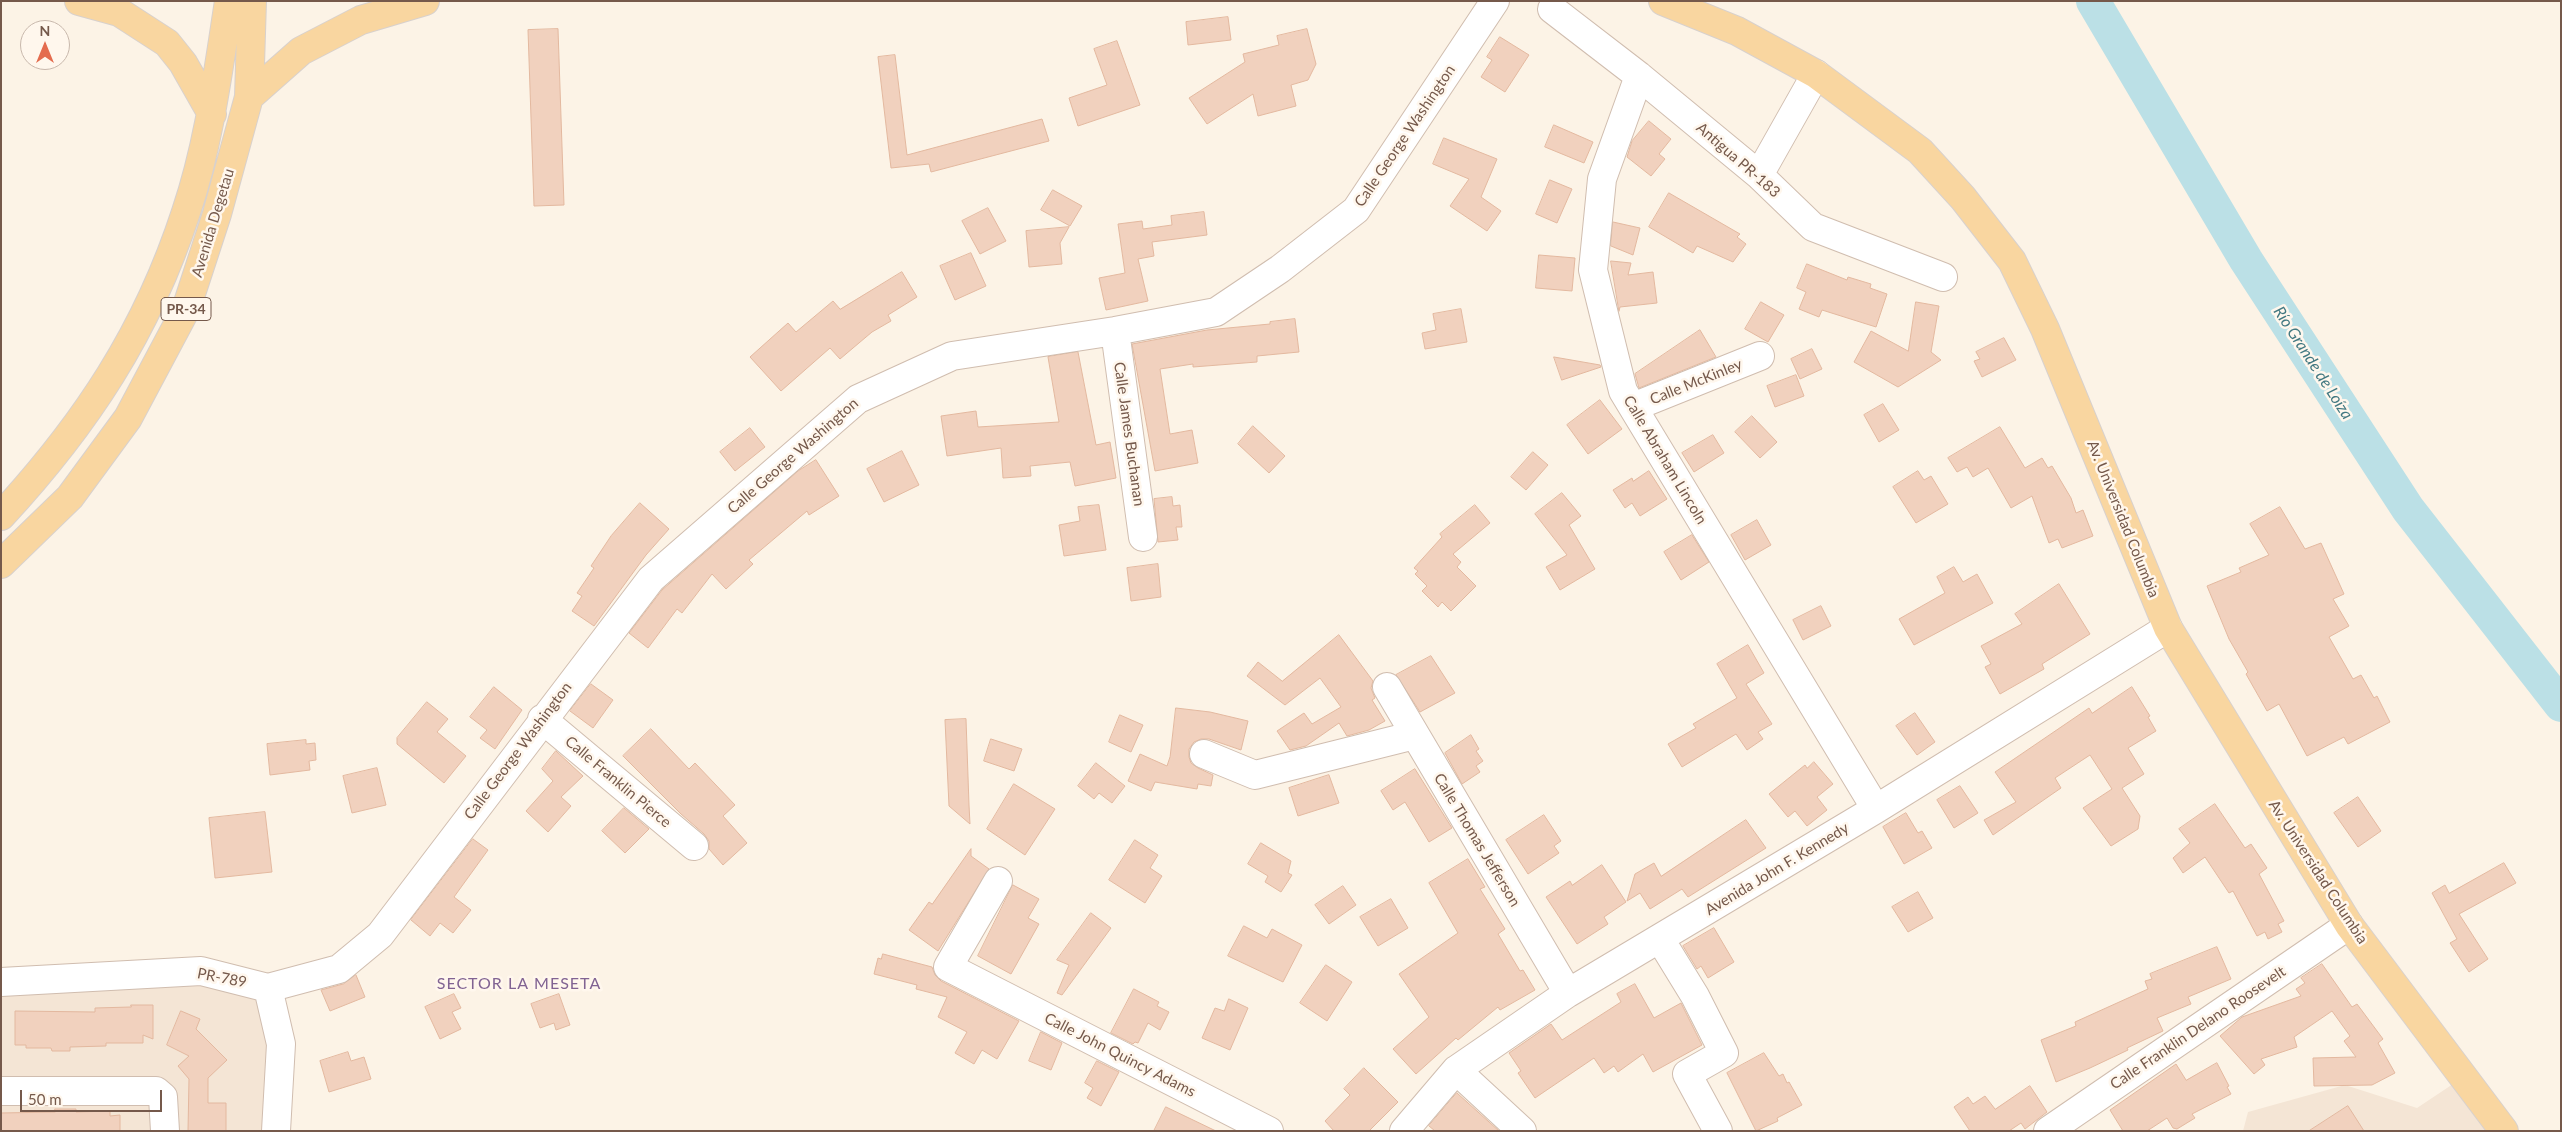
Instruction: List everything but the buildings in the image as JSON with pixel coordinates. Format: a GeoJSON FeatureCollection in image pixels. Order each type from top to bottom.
{"type":"FeatureCollection","features":[{"type":"Feature","properties":{"kind":"main road"},"geometry":{"type":"LineString","coordinates":[[79,1],[119,12],[167,43],[183,63],[212,114]]}},
{"type":"Feature","properties":{"kind":"main road","name":"Avenida Degetau"},"geometry":{"type":"LineString","coordinates":[[1,516],[44,470],[104,389],[146,315],[186,212],[212,114],[229,1]]}},
{"type":"Feature","properties":{"kind":"main road","name":"Avenida Degetau"},"geometry":{"type":"LineString","coordinates":[[1,564],[70,497],[128,418],[186,309],[217,214],[249,97],[252,1]]}},
{"type":"Feature","properties":{"kind":"main road"},"geometry":{"type":"LineString","coordinates":[[410,1],[426,1]]}},
{"type":"Feature","properties":{"kind":"main road"},"geometry":{"type":"LineString","coordinates":[[249,97],[301,51],[361,20],[426,1]]}},
{"type":"Feature","properties":{"kind":"main road","name":"Av. Universidad Columbia"},"geometry":{"type":"LineString","coordinates":[[1663,1],[1737,31],[1816,74],[1920,151],[1963,198],[2012,261],[2045,329],[2168,628],[2349,925],[2504,1131]]}},
{"type":"Feature","properties":{"kind":"street","name":"Calle George Washington"},"geometry":{"type":"LineString","coordinates":[[268,988],[339,969],[380,935],[542,718],[651,579],[858,399],[952,356],[1115,331],[1216,312],[1280,269],[1356,210],[1495,1]]}},
{"type":"Feature","properties":{"kind":"street","name":"Antigua PR-183"},"geometry":{"type":"LineString","coordinates":[[1552,9],[1639,76],[1759,175],[1813,227],[1943,277]]}},
{"type":"Feature","properties":{"kind":"street"},"geometry":{"type":"LineString","coordinates":[[1759,175],[1816,74]]}},
{"type":"Feature","properties":{"kind":"street","name":"Calle Abraham Lincoln"},"geometry":{"type":"LineString","coordinates":[[1639,76],[1602,179],[1593,270],[1623,391],[1876,809]]}},
{"type":"Feature","properties":{"kind":"street","name":"Calle James Buchanan"},"geometry":{"type":"LineString","coordinates":[[1115,331],[1144,537]]}},
{"type":"Feature","properties":{"kind":"street","name":"Calle McKinley"},"geometry":{"type":"LineString","coordinates":[[1633,407],[1760,356]]}},
{"type":"Feature","properties":{"kind":"street","name":"Avenida John F. Kennedy"},"geometry":{"type":"LineString","coordinates":[[1404,1131],[1456,1070],[1568,993],[1876,809],[2168,628]]}},
{"type":"Feature","properties":{"kind":"street","name":"Calle Thomas Jefferson"},"geometry":{"type":"LineString","coordinates":[[1387,687],[1568,993]]}},
{"type":"Feature","properties":{"kind":"street","name":"Calle Franklin Pierce"},"geometry":{"type":"LineString","coordinates":[[542,718],[694,846]]}},
{"type":"Feature","properties":{"kind":"street"},"geometry":{"type":"LineString","coordinates":[[1204,754],[1255,775],[1415,735]]}},
{"type":"Feature","properties":{"kind":"street","name":"Calle John Quincy Adams"},"geometry":{"type":"LineString","coordinates":[[998,881],[948,968],[1269,1131]]}},
{"type":"Feature","properties":{"kind":"street","name":"Calle Franklin Delano Roosevelt"},"geometry":{"type":"LineString","coordinates":[[2048,1131],[2349,925]]}},
{"type":"Feature","properties":{"kind":"street"},"geometry":{"type":"LineString","coordinates":[[1660,939],[1695,996],[1724,1053],[1687,1074],[1718,1131]]}},
{"type":"Feature","properties":{"kind":"street","name":"PR-789"},"geometry":{"type":"LineString","coordinates":[[1,982],[202,971],[268,988],[281,1044],[276,1131]]}},
{"type":"Feature","properties":{"kind":"street"},"geometry":{"type":"LineString","coordinates":[[1456,1070],[1522,1131]]}},
{"type":"Feature","properties":{"kind":"street"},"geometry":{"type":"LineString","coordinates":[[1,1091],[156,1091],[163,1097],[165,1131]]}},
{"type":"Feature","properties":{"kind":"shaded area"},"geometry":{"type":"Polygon","coordinates":[[[1,976],[267,985],[273,1131],[1,1131],[1,976]]]}},
{"type":"Feature","properties":{"kind":"shaded area"},"geometry":{"type":"Polygon","coordinates":[[[2471,1072],[2515,1131],[2243,1131],[2248,1112],[2345,1085],[2417,1108],[2471,1072]]]}},
{"type":"Feature","properties":{"kind":"waterway","name":"Río Grande de Loíza"},"geometry":{"type":"LineString","coordinates":[[2093,1],[2246,260],[2408,509],[2561,705]]}},
{"type":"Feature","properties":{"kind":"district","name":"SECTOR LA MESETA"},"geometry":{"type":"Point","coordinates":[519,984]}}]}
